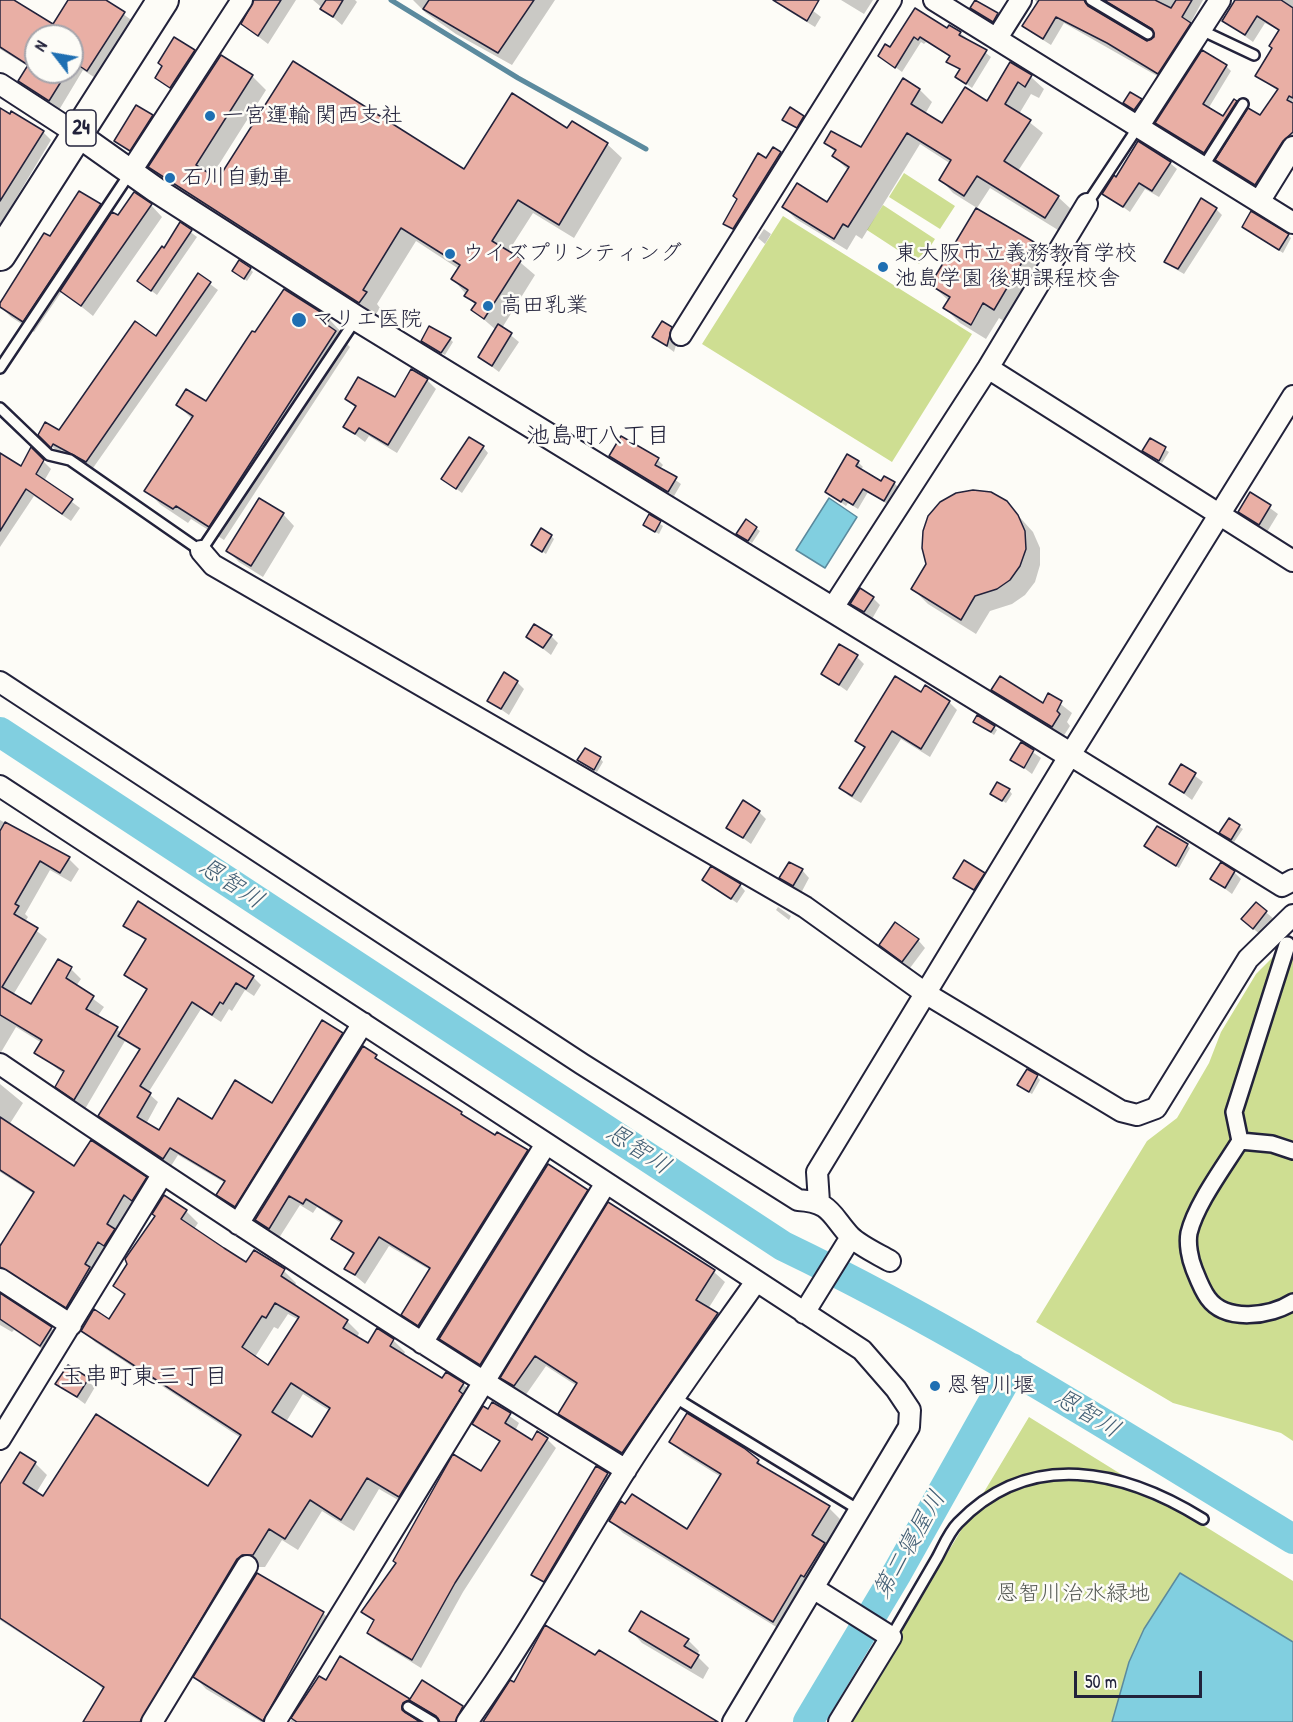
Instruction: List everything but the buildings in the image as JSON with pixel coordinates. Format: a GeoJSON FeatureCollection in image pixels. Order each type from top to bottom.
{"type":"FeatureCollection","features":[{"type":"Feature","properties":{"kind":"main road","name":"24"},"geometry":{"type":"LineString","coordinates":[[0,255],[162,0]]}},
{"type":"Feature","properties":{"kind":"street"},"geometry":{"type":"LineString","coordinates":[[131,171],[242,0]]}},
{"type":"Feature","properties":{"kind":"street"},"geometry":{"type":"LineString","coordinates":[[681,335],[891,0]]}},
{"type":"Feature","properties":{"kind":"street"},"geometry":{"type":"LineString","coordinates":[[934,0],[1293,223]]}},
{"type":"Feature","properties":{"kind":"street"},"geometry":{"type":"LineString","coordinates":[[998,38],[1021,0]]}},
{"type":"Feature","properties":{"kind":"street"},"geometry":{"type":"LineString","coordinates":[[1138,126],[1220,0]]}},
{"type":"Feature","properties":{"kind":"street"},"geometry":{"type":"LineString","coordinates":[[0,84],[77,134],[156,190],[356,318],[1282,886],[1293,880]]}},
{"type":"Feature","properties":{"kind":"street"},"geometry":{"type":"LineString","coordinates":[[1259,202],[1293,147]]}},
{"type":"Feature","properties":{"kind":"street"},"geometry":{"type":"LineString","coordinates":[[832,609],[988,368],[1087,204]]}},
{"type":"Feature","properties":{"kind":"street"},"geometry":{"type":"LineString","coordinates":[[988,368],[1293,561]]}},
{"type":"Feature","properties":{"kind":"street"},"geometry":{"type":"LineString","coordinates":[[819,1202],[817,1172],[1070,755],[1293,396]]}},
{"type":"Feature","properties":{"kind":"street"},"geometry":{"type":"LineString","coordinates":[[201,551],[213,565],[805,907],[925,993],[1121,1111],[1137,1115],[1156,1108],[1248,959],[1293,915]]}},
{"type":"Feature","properties":{"kind":"street"},"geometry":{"type":"LineString","coordinates":[[0,682],[582,1064],[798,1200],[819,1202],[843,1224],[850,1237],[890,1261]]}},
{"type":"Feature","properties":{"kind":"street"},"geometry":{"type":"LineString","coordinates":[[0,786],[755,1283],[862,1350],[896,1389],[910,1410],[909,1427],[733,1722]]}},
{"type":"Feature","properties":{"kind":"street"},"geometry":{"type":"LineString","coordinates":[[1287,945],[1234,1112],[1240,1141],[1203,1201],[1189,1234],[1191,1260],[1209,1300],[1227,1311],[1270,1313],[1293,1302]]}},
{"type":"Feature","properties":{"kind":"street"},"geometry":{"type":"LineString","coordinates":[[238,1224],[363,1023]]}},
{"type":"Feature","properties":{"kind":"street"},"geometry":{"type":"LineString","coordinates":[[0,1064],[162,1175],[483,1382],[626,1470]]}},
{"type":"Feature","properties":{"kind":"street"},"geometry":{"type":"LineString","coordinates":[[1240,1141],[1272,1144],[1293,1150]]}},
{"type":"Feature","properties":{"kind":"street"},"geometry":{"type":"LineString","coordinates":[[422,1343],[546,1144]]}},
{"type":"Feature","properties":{"kind":"street"},"geometry":{"type":"LineString","coordinates":[[0,1439],[162,1175]]}},
{"type":"Feature","properties":{"kind":"street"},"geometry":{"type":"LineString","coordinates":[[274,1722],[606,1183]]}},
{"type":"Feature","properties":{"kind":"street"},"geometry":{"type":"LineString","coordinates":[[804,1313],[850,1237]]}},
{"type":"Feature","properties":{"kind":"street"},"geometry":{"type":"LineString","coordinates":[[0,1279],[71,1325]]}},
{"type":"Feature","properties":{"kind":"street"},"geometry":{"type":"LineString","coordinates":[[467,1722],[493,1685],[626,1470],[674,1397],[755,1283]]}},
{"type":"Feature","properties":{"kind":"street"},"geometry":{"type":"LineString","coordinates":[[152,1722],[247,1566]]}},
{"type":"Feature","properties":{"kind":"street"},"geometry":{"type":"LineString","coordinates":[[813,1588],[891,1637],[839,1722]]}},
{"type":"Feature","properties":{"kind":"lane"},"geometry":{"type":"LineString","coordinates":[[1091,0],[1148,34]]}},
{"type":"Feature","properties":{"kind":"lane"},"geometry":{"type":"LineString","coordinates":[[1201,30],[1254,55]]}},
{"type":"Feature","properties":{"kind":"lane"},"geometry":{"type":"LineString","coordinates":[[1203,167],[1243,104]]}},
{"type":"Feature","properties":{"kind":"lane"},"geometry":{"type":"LineString","coordinates":[[1087,204],[1138,126]]}},
{"type":"Feature","properties":{"kind":"lane"},"geometry":{"type":"LineString","coordinates":[[0,368],[131,171]]}},
{"type":"Feature","properties":{"kind":"lane"},"geometry":{"type":"LineString","coordinates":[[0,408],[49,455],[70,460],[201,551],[356,318]]}},
{"type":"Feature","properties":{"kind":"lane"},"geometry":{"type":"LineString","coordinates":[[674,1397],[859,1510]]}},
{"type":"Feature","properties":{"kind":"lane"},"geometry":{"type":"LineString","coordinates":[[891,1637],[957,1525],[985,1499],[1021,1480],[1065,1474],[1121,1480],[1168,1497],[1203,1519]]}},
{"type":"Feature","properties":{"kind":"lane"},"geometry":{"type":"LineString","coordinates":[[408,1707],[433,1722]]}},
{"type":"Feature","properties":{"kind":"green space"},"geometry":{"type":"Polygon","coordinates":[[[904,173],[955,206],[940,229],[889,197],[904,173]]]}},
{"type":"Feature","properties":{"kind":"green space"},"geometry":{"type":"Polygon","coordinates":[[[883,205],[935,239],[919,264],[867,230],[883,205]]]}},
{"type":"Feature","properties":{"kind":"green space"},"geometry":{"type":"Polygon","coordinates":[[[783,216],[972,334],[892,462],[702,344],[783,216]]]}},
{"type":"Feature","properties":{"kind":"green space"},"geometry":{"type":"Polygon","coordinates":[[[1293,937],[1293,1441],[1281,1433],[1173,1403],[1036,1322],[1147,1141],[1177,1118],[1209,1063],[1221,1032],[1256,974],[1293,937]]]}},
{"type":"Feature","properties":{"kind":"green space","name":"恩智川治水緑地"},"geometry":{"type":"Polygon","coordinates":[[[1029,1417],[1293,1581],[1293,1722],[846,1722],[1029,1417]]]}},
{"type":"Feature","properties":{"kind":"water"},"geometry":{"type":"Polygon","coordinates":[[[829,498],[857,517],[825,568],[796,550],[829,498]]]}},
{"type":"Feature","properties":{"kind":"water"},"geometry":{"type":"Polygon","coordinates":[[[1180,1573],[1293,1642],[1293,1722],[1112,1722],[1129,1662],[1144,1629],[1180,1573]]]}},
{"type":"Feature","properties":{"kind":"waterway"},"geometry":{"type":"LineString","coordinates":[[391,0],[518,78],[646,149]]}},
{"type":"Feature","properties":{"kind":"waterway","name":"恩智川"},"geometry":{"type":"LineString","coordinates":[[0,732],[783,1246],[914,1313],[978,1349],[1293,1539]]}},
{"type":"Feature","properties":{"kind":"waterway","name":"第二寝屋川"},"geometry":{"type":"LineString","coordinates":[[808,1722],[897,1573],[1012,1368]]}},
{"type":"Feature","properties":{"kind":"place","name":"一宮運輸 関西支社"},"geometry":{"type":"Point","coordinates":[210,116]}},
{"type":"Feature","properties":{"kind":"place","name":"石川自動車"},"geometry":{"type":"Point","coordinates":[170,178]}},
{"type":"Feature","properties":{"kind":"place","name":"ウイズプリンティング"},"geometry":{"type":"Point","coordinates":[450,254]}},
{"type":"Feature","properties":{"kind":"place","name":"東大阪市立義務教育学校 池島学園 後期課程校舎"},"geometry":{"type":"Point","coordinates":[883,267]}},
{"type":"Feature","properties":{"kind":"place","name":"高田乳業"},"geometry":{"type":"Point","coordinates":[488,306]}},
{"type":"Feature","properties":{"kind":"place","name":"マリエ医院"},"geometry":{"type":"Point","coordinates":[299,320]}},
{"type":"Feature","properties":{"kind":"place","name":"恩智川堰"},"geometry":{"type":"Point","coordinates":[935,1386]}},
{"type":"Feature","properties":{"kind":"district","name":"池島町八丁目"},"geometry":{"type":"Point","coordinates":[598,437]}},
{"type":"Feature","properties":{"kind":"district","name":"玉串町東三丁目"},"geometry":{"type":"Point","coordinates":[144,1378]}}]}
